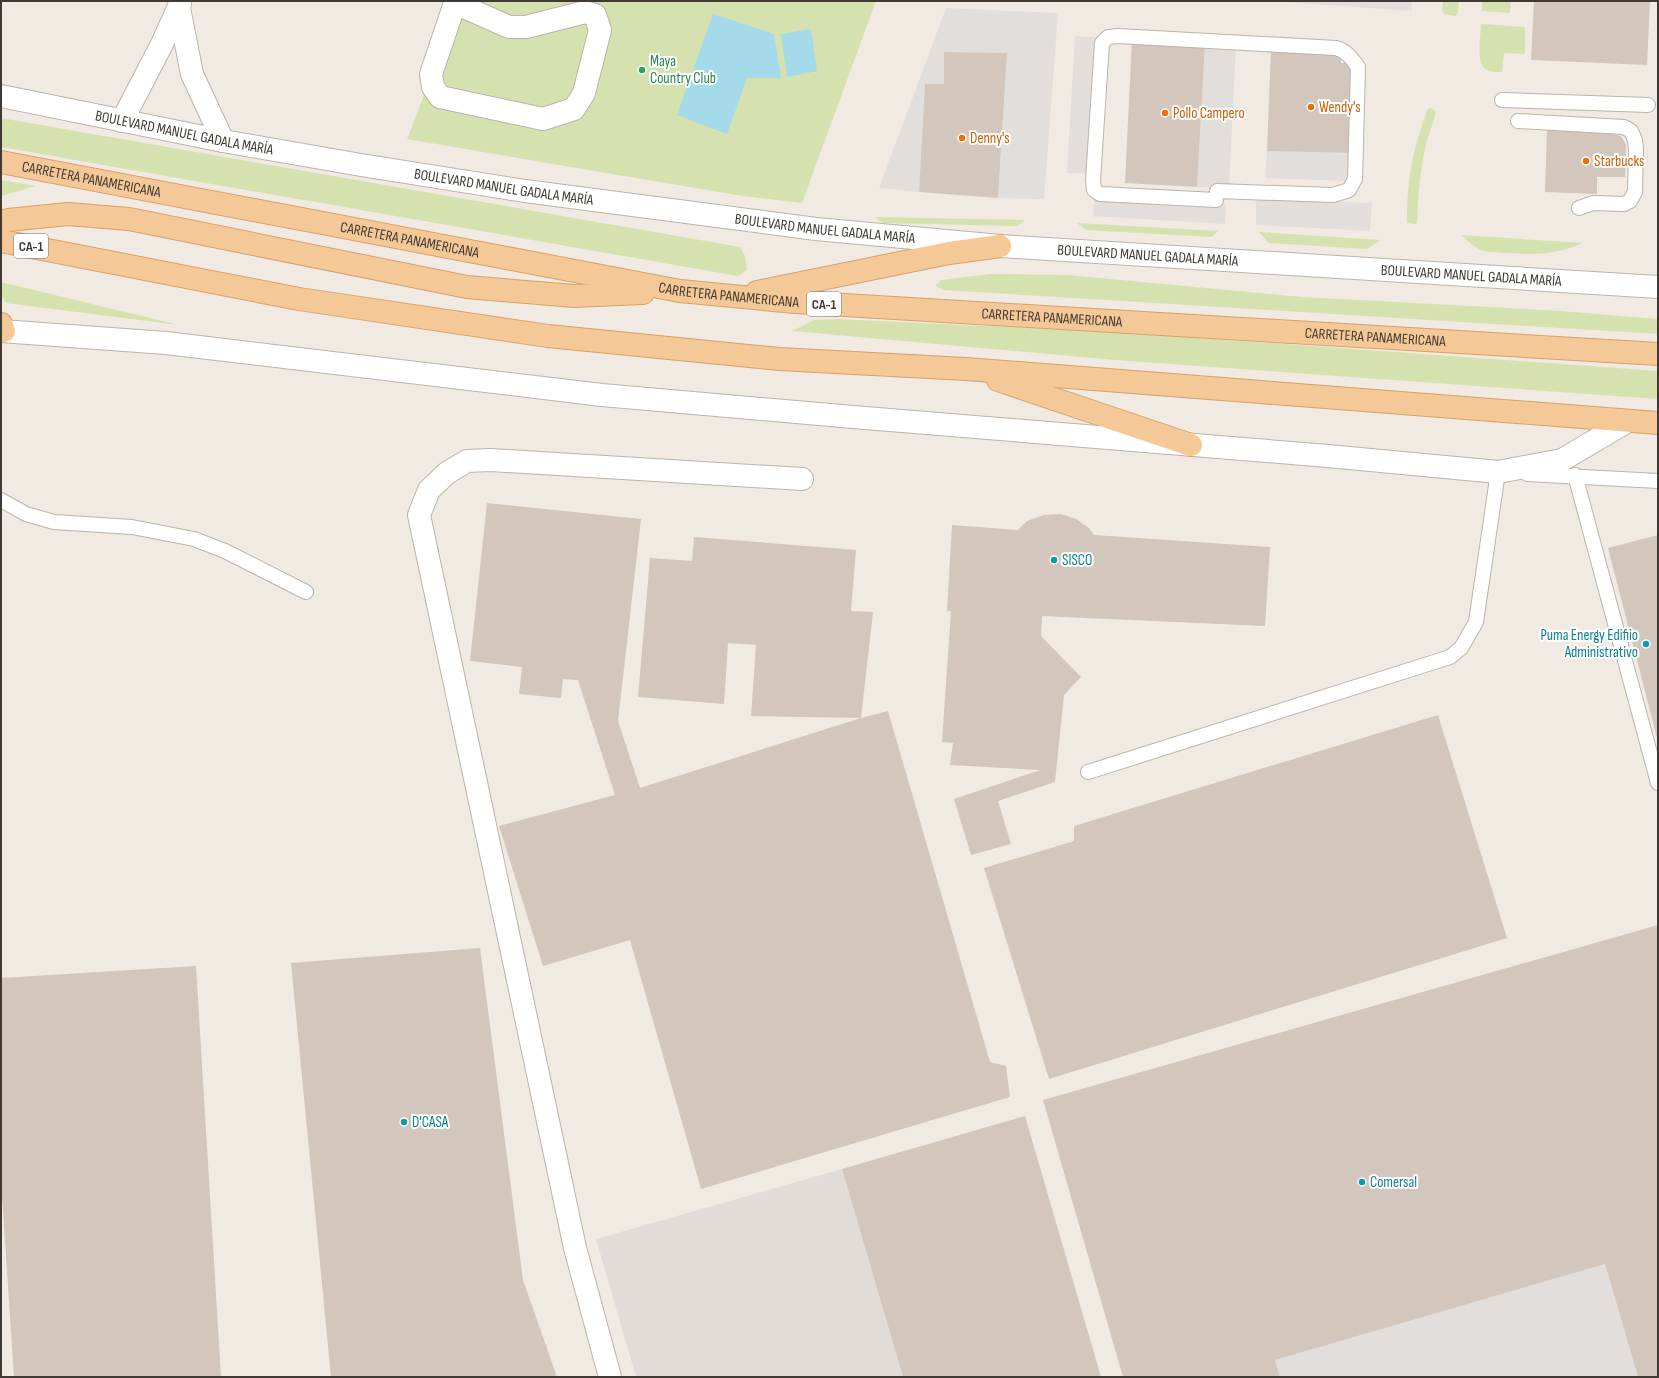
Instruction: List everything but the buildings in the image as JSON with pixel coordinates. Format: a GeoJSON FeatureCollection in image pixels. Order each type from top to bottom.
{"type":"FeatureCollection","features":[{"type":"Feature","properties":{"kind":"main road","name":"CARRETERA PANAMERICANA"},"geometry":{"type":"LineString","coordinates":[[1,162],[680,291],[795,302],[1658,354]]}},
{"type":"Feature","properties":{"kind":"main road"},"geometry":{"type":"LineString","coordinates":[[1,222],[68,214],[129,219],[468,287],[574,296],[680,291]]}},
{"type":"Feature","properties":{"kind":"main road","name":"CA-1"},"geometry":{"type":"LineString","coordinates":[[1,241],[299,299],[548,336],[779,358],[966,369],[1658,423]]}},
{"type":"Feature","properties":{"kind":"main road"},"geometry":{"type":"LineString","coordinates":[[736,296],[949,253],[1000,246]]}},
{"type":"Feature","properties":{"kind":"main road"},"geometry":{"type":"LineString","coordinates":[[966,369],[1191,445]]}},
{"type":"Feature","properties":{"kind":"street"},"geometry":{"type":"LineString","coordinates":[[455,2],[509,27],[526,27],[585,12],[595,15],[600,30],[584,93],[574,109],[543,119],[440,96],[433,87],[431,74],[455,2]]}},
{"type":"Feature","properties":{"kind":"street"},"geometry":{"type":"LineString","coordinates":[[122,121],[180,5]]}},
{"type":"Feature","properties":{"kind":"street"},"geometry":{"type":"LineString","coordinates":[[180,5],[192,74],[223,141]]}},
{"type":"Feature","properties":{"kind":"street","name":"BOULEVARD MANUEL GADALA MARÍA"},"geometry":{"type":"LineString","coordinates":[[1,96],[223,141],[361,165],[525,190],[816,230],[1000,246],[1658,287]]}},
{"type":"Feature","properties":{"kind":"street"},"geometry":{"type":"LineString","coordinates":[[2,329],[166,343],[610,395],[861,418],[1498,472],[1562,460],[1628,421]]}},
{"type":"Feature","properties":{"kind":"street"},"geometry":{"type":"LineString","coordinates":[[610,1377],[575,1248],[419,515],[429,490],[446,473],[466,461],[490,460],[802,479]]}},
{"type":"Feature","properties":{"kind":"lane"},"geometry":{"type":"LineString","coordinates":[[1118,36],[1336,48],[1345,51],[1358,67],[1355,179],[1349,190],[1333,195],[1216,195],[1100,194],[1094,190],[1093,180],[1102,43],[1108,37],[1118,36]]}},
{"type":"Feature","properties":{"kind":"lane"},"geometry":{"type":"LineString","coordinates":[[1502,100],[1648,105]]}},
{"type":"Feature","properties":{"kind":"lane"},"geometry":{"type":"LineString","coordinates":[[1518,121],[1624,127],[1631,131],[1635,140],[1636,149],[1635,192],[1630,201],[1624,204],[1593,203],[1579,208]]}},
{"type":"Feature","properties":{"kind":"lane"},"geometry":{"type":"LineString","coordinates":[[1088,772],[1450,658],[1461,648],[1476,622],[1498,472],[1574,475],[1658,481]]}},
{"type":"Feature","properties":{"kind":"lane"},"geometry":{"type":"LineString","coordinates":[[1574,475],[1658,783]]}},
{"type":"Feature","properties":{"kind":"lane"},"geometry":{"type":"LineString","coordinates":[[1,500],[26,514],[54,522],[132,526],[194,539],[225,551],[306,592]]}},
{"type":"Feature","properties":{"kind":"shaded area"},"geometry":{"type":"Polygon","coordinates":[[[1271,1],[1411,1],[1412,11],[1271,1]]]}},
{"type":"Feature","properties":{"kind":"shaded area"},"geometry":{"type":"Polygon","coordinates":[[[946,8],[1058,13],[1044,199],[998,198],[1007,53],[944,52],[944,84],[925,85],[919,192],[879,188],[946,8]]]}},
{"type":"Feature","properties":{"kind":"shaded area"},"geometry":{"type":"Polygon","coordinates":[[[1075,36],[1102,38],[1095,174],[1067,173],[1075,36]]]}},
{"type":"Feature","properties":{"kind":"shaded area"},"geometry":{"type":"Polygon","coordinates":[[[1205,43],[1236,44],[1229,188],[1197,187],[1205,43]]]}},
{"type":"Feature","properties":{"kind":"shaded area"},"geometry":{"type":"Polygon","coordinates":[[[1267,151],[1351,153],[1349,181],[1265,178],[1267,151]]]}},
{"type":"Feature","properties":{"kind":"shaded area"},"geometry":{"type":"Polygon","coordinates":[[[1095,195],[1226,204],[1225,224],[1093,216],[1095,195]]]}},
{"type":"Feature","properties":{"kind":"shaded area"},"geometry":{"type":"Polygon","coordinates":[[[1256,199],[1372,203],[1370,231],[1256,225],[1256,199]]]}},
{"type":"Feature","properties":{"kind":"shaded area"},"geometry":{"type":"Polygon","coordinates":[[[842,1169],[903,1377],[636,1377],[596,1239],[842,1169]]]}},
{"type":"Feature","properties":{"kind":"shaded area"},"geometry":{"type":"Polygon","coordinates":[[[1605,1264],[1638,1377],[1280,1377],[1275,1360],[1605,1264]]]}},
{"type":"Feature","properties":{"kind":"green space","name":"Maya Country Club"},"geometry":{"type":"Polygon","coordinates":[[[461,1],[876,1],[802,203],[742,196],[407,139],[461,1]]]}},
{"type":"Feature","properties":{"kind":"green space"},"geometry":{"type":"Polygon","coordinates":[[[1443,1],[1459,1],[1456,16],[1444,14],[1442,10],[1443,1]]]}},
{"type":"Feature","properties":{"kind":"green space"},"geometry":{"type":"Polygon","coordinates":[[[1482,1],[1511,1],[1510,13],[1482,11],[1482,1]]]}},
{"type":"Feature","properties":{"kind":"green space"},"geometry":{"type":"Polygon","coordinates":[[[1481,24],[1525,27],[1525,54],[1504,53],[1502,72],[1492,72],[1484,68],[1480,59],[1481,24]]]}},
{"type":"Feature","properties":{"kind":"green space"},"geometry":{"type":"Polygon","coordinates":[[[1430,108],[1436,111],[1426,144],[1422,164],[1417,222],[1416,224],[1407,223],[1411,167],[1421,128],[1427,110],[1430,108]]]}},
{"type":"Feature","properties":{"kind":"green space"},"geometry":{"type":"Polygon","coordinates":[[[1,118],[740,247],[745,256],[747,270],[738,276],[1,147],[1,118]]]}},
{"type":"Feature","properties":{"kind":"green space"},"geometry":{"type":"Polygon","coordinates":[[[1,180],[36,186],[1,196],[1,180]]]}},
{"type":"Feature","properties":{"kind":"green space"},"geometry":{"type":"Polygon","coordinates":[[[874,217],[1025,220],[1018,226],[883,223],[874,217]]]}},
{"type":"Feature","properties":{"kind":"green space"},"geometry":{"type":"Polygon","coordinates":[[[1077,223],[1218,231],[1212,237],[1086,230],[1077,223]]]}},
{"type":"Feature","properties":{"kind":"green space"},"geometry":{"type":"Polygon","coordinates":[[[1259,232],[1381,240],[1367,249],[1269,243],[1259,232]]]}},
{"type":"Feature","properties":{"kind":"green space"},"geometry":{"type":"Polygon","coordinates":[[[1461,235],[1583,243],[1563,250],[1545,253],[1527,254],[1492,252],[1484,251],[1478,248],[1461,235]]]}},
{"type":"Feature","properties":{"kind":"green space"},"geometry":{"type":"Polygon","coordinates":[[[990,274],[1068,275],[1302,297],[1561,311],[1658,319],[1658,334],[943,290],[935,286],[941,280],[990,274]]]}},
{"type":"Feature","properties":{"kind":"green space"},"geometry":{"type":"Polygon","coordinates":[[[1,282],[179,325],[6,303],[1,295],[1,282]]]}},
{"type":"Feature","properties":{"kind":"green space"},"geometry":{"type":"Polygon","coordinates":[[[837,319],[1117,332],[1658,371],[1658,399],[1115,360],[792,331],[814,320],[837,319]]]}},
{"type":"Feature","properties":{"kind":"water"},"geometry":{"type":"Polygon","coordinates":[[[713,14],[774,34],[781,78],[747,78],[727,134],[677,115],[713,14]]]}},
{"type":"Feature","properties":{"kind":"water"},"geometry":{"type":"Polygon","coordinates":[[[811,29],[817,71],[787,77],[781,34],[811,29]]]}},
{"type":"Feature","properties":{"kind":"place","name":"Maya Country Club"},"geometry":{"type":"Point","coordinates":[642,70]}},
{"type":"Feature","properties":{"kind":"place","name":"Wendy's"},"geometry":{"type":"Point","coordinates":[1311,107]}},
{"type":"Feature","properties":{"kind":"place","name":"Pollo Campero"},"geometry":{"type":"Point","coordinates":[1165,113]}},
{"type":"Feature","properties":{"kind":"place","name":"Denny's"},"geometry":{"type":"Point","coordinates":[962,138]}},
{"type":"Feature","properties":{"kind":"place","name":"Starbucks"},"geometry":{"type":"Point","coordinates":[1586,161]}},
{"type":"Feature","properties":{"kind":"place","name":"SISCO"},"geometry":{"type":"Point","coordinates":[1054,560]}},
{"type":"Feature","properties":{"kind":"place","name":"Puma Energy Edifiio Administrativo"},"geometry":{"type":"Point","coordinates":[1646,644]}},
{"type":"Feature","properties":{"kind":"place","name":"D'CASA"},"geometry":{"type":"Point","coordinates":[404,1122]}},
{"type":"Feature","properties":{"kind":"place","name":"Comersal"},"geometry":{"type":"Point","coordinates":[1362,1182]}}]}
